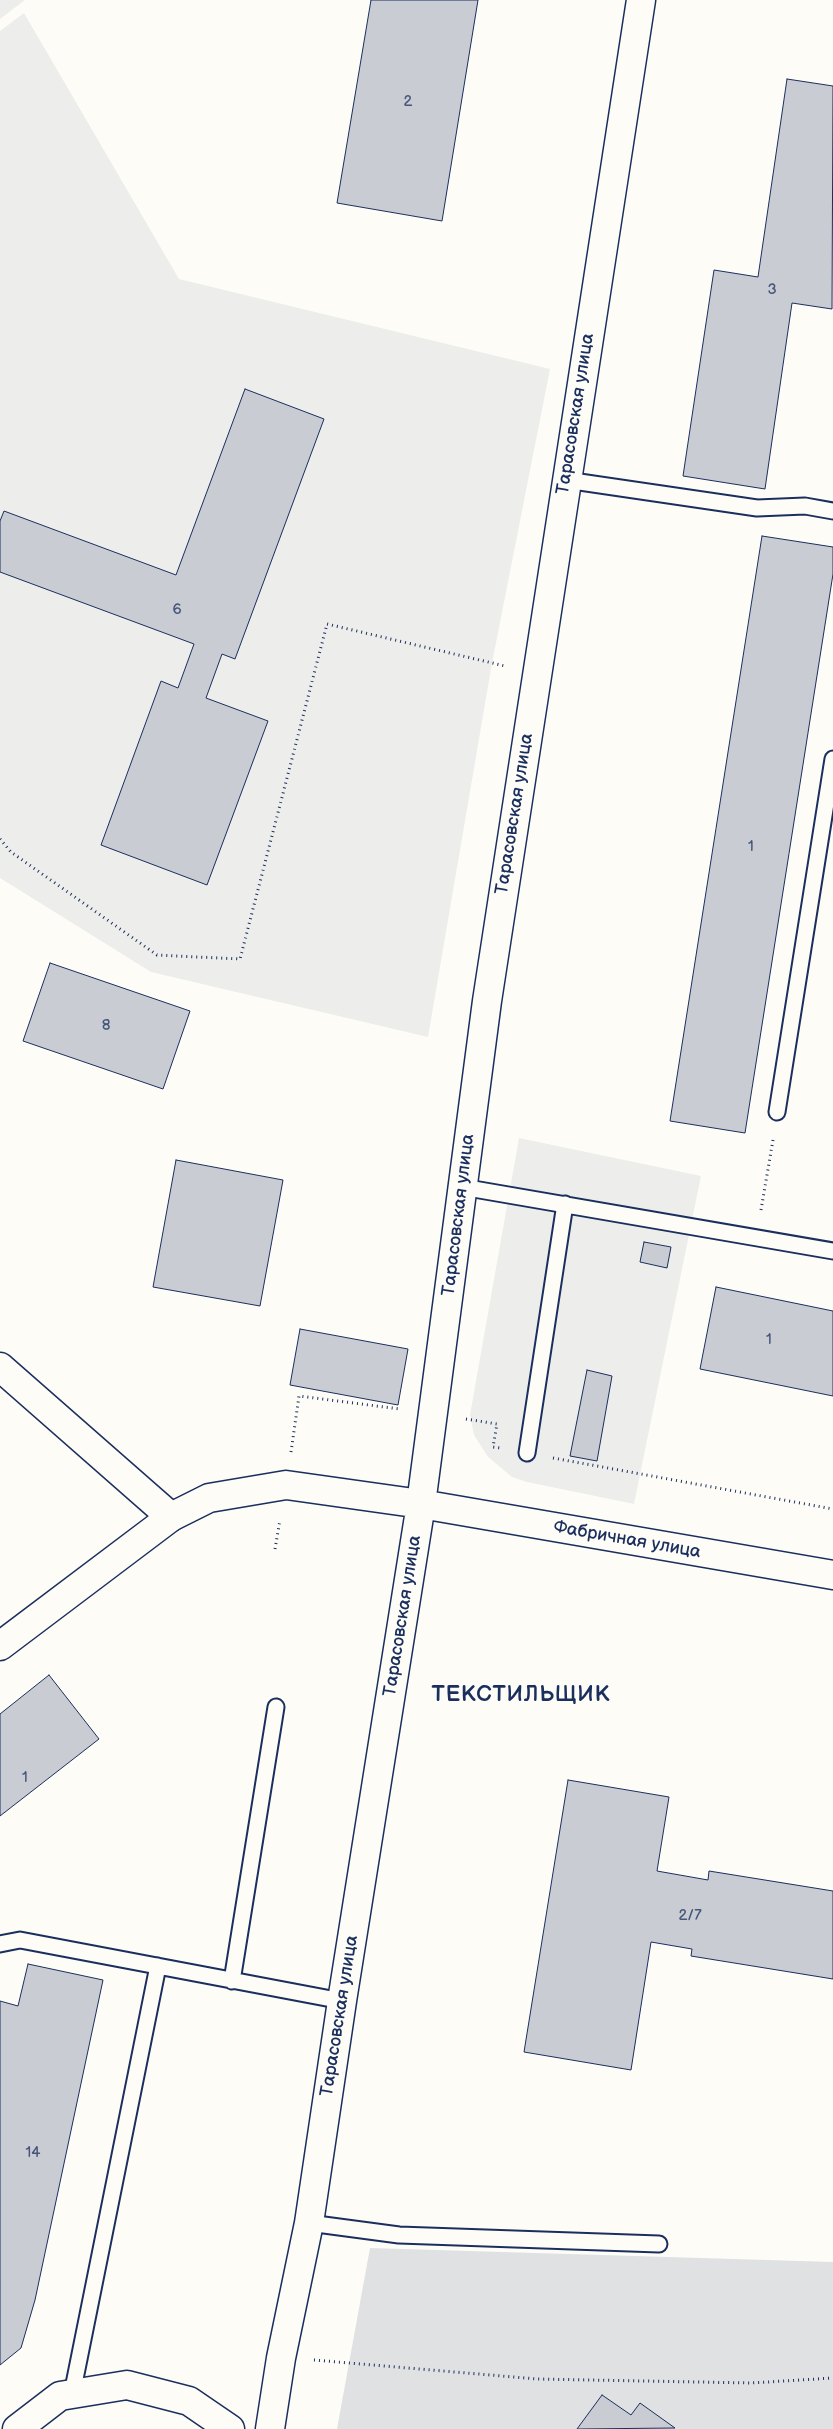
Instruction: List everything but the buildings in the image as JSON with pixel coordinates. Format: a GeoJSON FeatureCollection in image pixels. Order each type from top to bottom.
{"type":"FeatureCollection","features":[{"type":"Feature","properties":{"kind":"street","name":"Тарасовская улица"},"geometry":{"type":"LineString","coordinates":[[270,2429],[281,2358],[309,2223],[342,2001],[421,1504],[488,991],[641,0]]}},
{"type":"Feature","properties":{"kind":"street"},"geometry":{"type":"LineString","coordinates":[[0,1367],[171,1517]]}},
{"type":"Feature","properties":{"kind":"street","name":"Фабричная улица"},"geometry":{"type":"LineString","coordinates":[[0,1646],[171,1517],[209,1498],[286,1484],[421,1504],[833,1575]]}},
{"type":"Feature","properties":{"kind":"street"},"geometry":{"type":"LineString","coordinates":[[17,2429],[60,2396],[127,2385],[190,2401],[230,2429]]}},
{"type":"Feature","properties":{"kind":"lane"},"geometry":{"type":"LineString","coordinates":[[566,480],[757,508],[805,506],[833,511]]}},
{"type":"Feature","properties":{"kind":"lane"},"geometry":{"type":"LineString","coordinates":[[777,1112],[833,759]]}},
{"type":"Feature","properties":{"kind":"lane"},"geometry":{"type":"LineString","coordinates":[[462,1186],[833,1251]]}},
{"type":"Feature","properties":{"kind":"lane"},"geometry":{"type":"LineString","coordinates":[[527,1453],[566,1204]]}},
{"type":"Feature","properties":{"kind":"lane"},"geometry":{"type":"LineString","coordinates":[[232,1981],[276,1707]]}},
{"type":"Feature","properties":{"kind":"lane"},"geometry":{"type":"LineString","coordinates":[[0,1944],[20,1940],[342,2001]]}},
{"type":"Feature","properties":{"kind":"lane"},"geometry":{"type":"LineString","coordinates":[[72,2394],[158,1966]]}},
{"type":"Feature","properties":{"kind":"lane"},"geometry":{"type":"LineString","coordinates":[[309,2223],[398,2235],[660,2244]]}},
{"type":"Feature","properties":{"kind":"path"},"geometry":{"type":"LineString","coordinates":[[0,839],[11,852],[157,954],[240,959],[327,624],[536,674]]}},
{"type":"Feature","properties":{"kind":"path"},"geometry":{"type":"LineString","coordinates":[[756,1238],[777,1112]]}},
{"type":"Feature","properties":{"kind":"path"},"geometry":{"type":"LineString","coordinates":[[298,1396],[433,1413],[497,1424],[494,1447],[833,1510]]}},
{"type":"Feature","properties":{"kind":"path"},"geometry":{"type":"LineString","coordinates":[[281,2358],[537,2379],[751,2384],[833,2378]]}},
{"type":"Feature","properties":{"kind":"shaded area"},"geometry":{"type":"Polygon","coordinates":[[[0,0],[25,0],[0,19],[0,0]]]}},
{"type":"Feature","properties":{"kind":"shaded area"},"geometry":{"type":"Polygon","coordinates":[[[24,13],[179,279],[550,369],[492,663],[428,1037],[151,972],[0,878],[0,31],[24,13]]]}},
{"type":"Feature","properties":{"kind":"shaded area"},"geometry":{"type":"Polygon","coordinates":[[[519,1138],[701,1176],[634,1504],[527,1482],[512,1477],[488,1457],[474,1435],[470,1415],[519,1138]]]}},
{"type":"Feature","properties":{"kind":"shaded area"},"geometry":{"type":"Polygon","coordinates":[[[370,2248],[833,2262],[833,2429],[337,2429],[370,2248]]]}},
{"type":"Feature","properties":{"kind":"district","name":"ТЕКСТИЛЬЩИК"},"geometry":{"type":"Point","coordinates":[521,1695]}}]}
